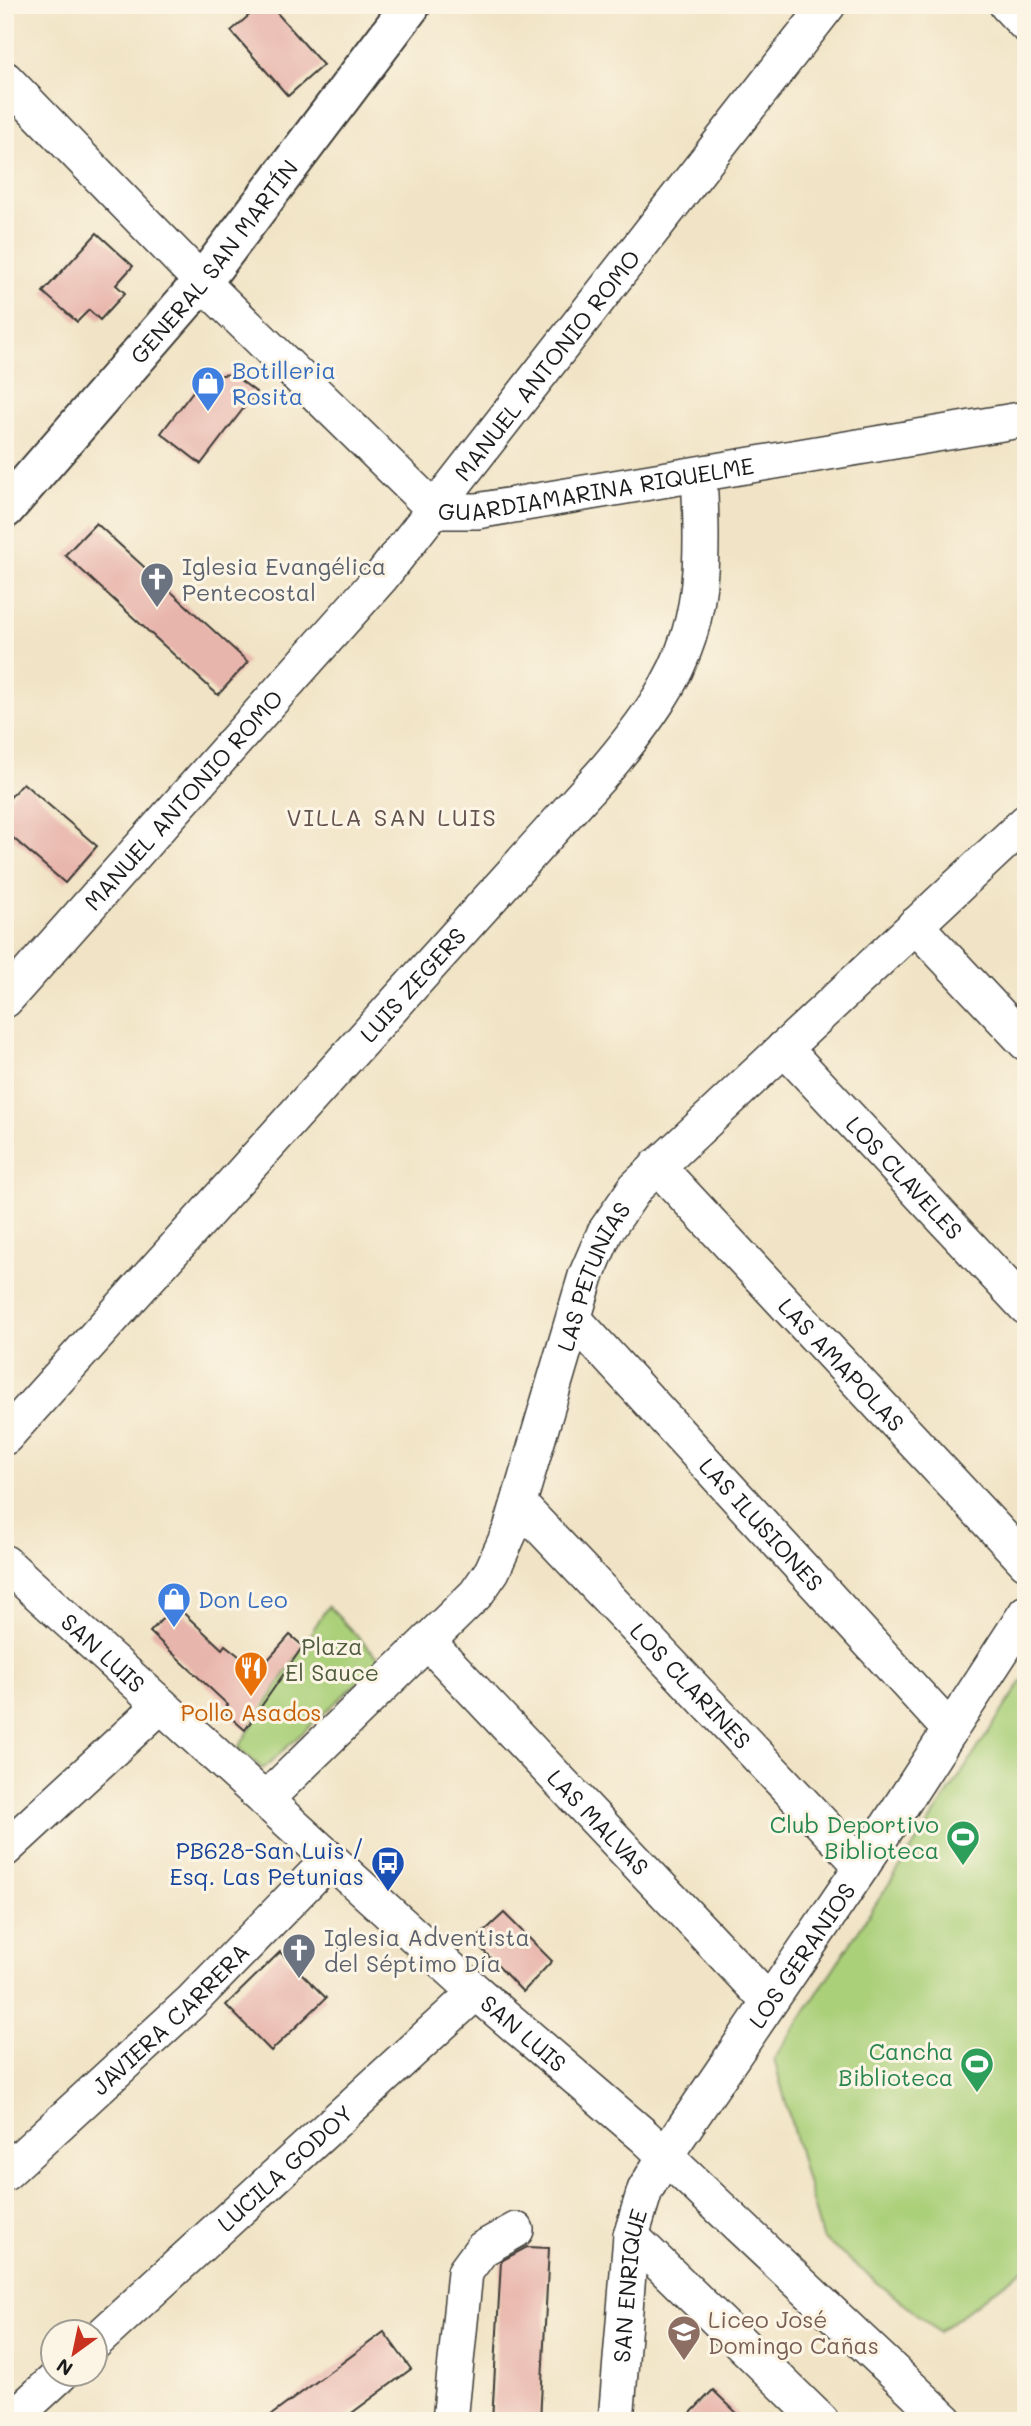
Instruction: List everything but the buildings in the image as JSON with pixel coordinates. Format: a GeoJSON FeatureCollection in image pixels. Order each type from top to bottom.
{"type":"FeatureCollection","features":[{"type":"Feature","properties":{"kind":"main road","name":"GENERAL SAN MARTÍN"},"geometry":{"type":"LineString","coordinates":[[5,509],[202,282],[411,5]]}},
{"type":"Feature","properties":{"kind":"street","name":"MANUEL ANTONIO ROMO"},"geometry":{"type":"LineString","coordinates":[[5,1000],[382,576],[436,511],[828,5]]}},
{"type":"Feature","properties":{"kind":"street"},"geometry":{"type":"LineString","coordinates":[[1007,5],[1026,25]]}},
{"type":"Feature","properties":{"kind":"street","name":"GUARDIAMARINA RIQUELME"},"geometry":{"type":"LineString","coordinates":[[5,79],[202,282],[436,511],[477,511],[1026,419]]}},
{"type":"Feature","properties":{"kind":"street","name":"LUIS ZEGERS"},"geometry":{"type":"LineString","coordinates":[[5,1437],[602,774],[652,713],[677,672],[694,623],[700,569],[699,475]]}},
{"type":"Feature","properties":{"kind":"street","name":"LAS PETUNIAS"},"geometry":{"type":"LineString","coordinates":[[265,1800],[428,1642],[475,1594],[492,1571],[507,1540],[519,1504],[590,1265],[605,1232],[636,1187],[1026,822]]}},
{"type":"Feature","properties":{"kind":"street"},"geometry":{"type":"LineString","coordinates":[[915,925],[1026,1043]]}},
{"type":"Feature","properties":{"kind":"street","name":"LOS CLAVELES"},"geometry":{"type":"LineString","coordinates":[[784,1048],[1026,1307]]}},
{"type":"Feature","properties":{"kind":"street","name":"LAS AMAPOLAS"},"geometry":{"type":"LineString","coordinates":[[657,1166],[1026,1562]]}},
{"type":"Feature","properties":{"kind":"street","name":"LAS ILUSIONES"},"geometry":{"type":"LineString","coordinates":[[574,1319],[950,1730]]}},
{"type":"Feature","properties":{"kind":"street","name":"LOS CLARINES"},"geometry":{"type":"LineString","coordinates":[[519,1504],[862,1866]]}},
{"type":"Feature","properties":{"kind":"street","name":"SAN LUIS"},"geometry":{"type":"LineString","coordinates":[[5,1563],[476,1992],[665,2156],[946,2421]]}},
{"type":"Feature","properties":{"kind":"street","name":"LOS GERANIOS"},"geometry":{"type":"LineString","coordinates":[[665,2156],[862,1866],[1026,1613]]}},
{"type":"Feature","properties":{"kind":"street","name":"LAS MALVAS"},"geometry":{"type":"LineString","coordinates":[[428,1642],[769,2002]]}},
{"type":"Feature","properties":{"kind":"street"},"geometry":{"type":"LineString","coordinates":[[5,1849],[161,1705]]}},
{"type":"Feature","properties":{"kind":"street","name":"JAVIERA CARRERA"},"geometry":{"type":"LineString","coordinates":[[5,2173],[191,2002],[330,1859]]}},
{"type":"Feature","properties":{"kind":"street","name":"LUCILA GODOY"},"geometry":{"type":"LineString","coordinates":[[108,2330],[476,1992]]}},
{"type":"Feature","properties":{"kind":"street","name":"SAN ENRIQUE"},"geometry":{"type":"LineString","coordinates":[[616,2421],[631,2236],[645,2190],[665,2156]]}},
{"type":"Feature","properties":{"kind":"street"},"geometry":{"type":"LineString","coordinates":[[450,2421],[465,2272],[482,2249],[516,2230]]}},
{"type":"Feature","properties":{"kind":"street"},"geometry":{"type":"LineString","coordinates":[[631,2236],[821,2421]]}},
{"type":"Feature","properties":{"kind":"street"},"geometry":{"type":"LineString","coordinates":[[10,2421],[46,2388]]}},
{"type":"Feature","properties":{"kind":"green space","name":"Plaza El Sauce"},"geometry":{"type":"Polygon","coordinates":[[[328,1606],[381,1661],[263,1769],[238,1748],[328,1606]]]}},
{"type":"Feature","properties":{"kind":"green space","name":"Club Deportivo Biblioteca"},"geometry":{"type":"Polygon","coordinates":[[[1026,1675],[1026,2267],[939,2332],[822,2238],[774,2059],[1026,1675]]]}},
{"type":"Feature","properties":{"kind":"place","name":"Botilleria Rosita"},"geometry":{"type":"Point","coordinates":[208,413]}},
{"type":"Feature","properties":{"kind":"place","name":"Iglesia Evangélica Pentecostal"},"geometry":{"type":"Point","coordinates":[157,609]}},
{"type":"Feature","properties":{"kind":"place","name":"Don Leo"},"geometry":{"type":"Point","coordinates":[174,1629]}},
{"type":"Feature","properties":{"kind":"place","name":"Pollo Asados"},"geometry":{"type":"Point","coordinates":[251,1698]}},
{"type":"Feature","properties":{"kind":"place","name":"Club Deportivo Biblioteca"},"geometry":{"type":"Point","coordinates":[963,1867]}},
{"type":"Feature","properties":{"kind":"place","name":"PB628-San Luis / Esq. Las Petunias"},"geometry":{"type":"Point","coordinates":[388,1893]}},
{"type":"Feature","properties":{"kind":"place","name":"Iglesia Adventista del Séptimo Día"},"geometry":{"type":"Point","coordinates":[299,1980]}},
{"type":"Feature","properties":{"kind":"place","name":"Cancha Biblioteca"},"geometry":{"type":"Point","coordinates":[977,2094]}},
{"type":"Feature","properties":{"kind":"place","name":"Liceo José Domingo Cañas"},"geometry":{"type":"Point","coordinates":[684,2362]}},
{"type":"Feature","properties":{"kind":"district","name":"VILLA SAN LUIS"},"geometry":{"type":"Point","coordinates":[392,816]}}]}
